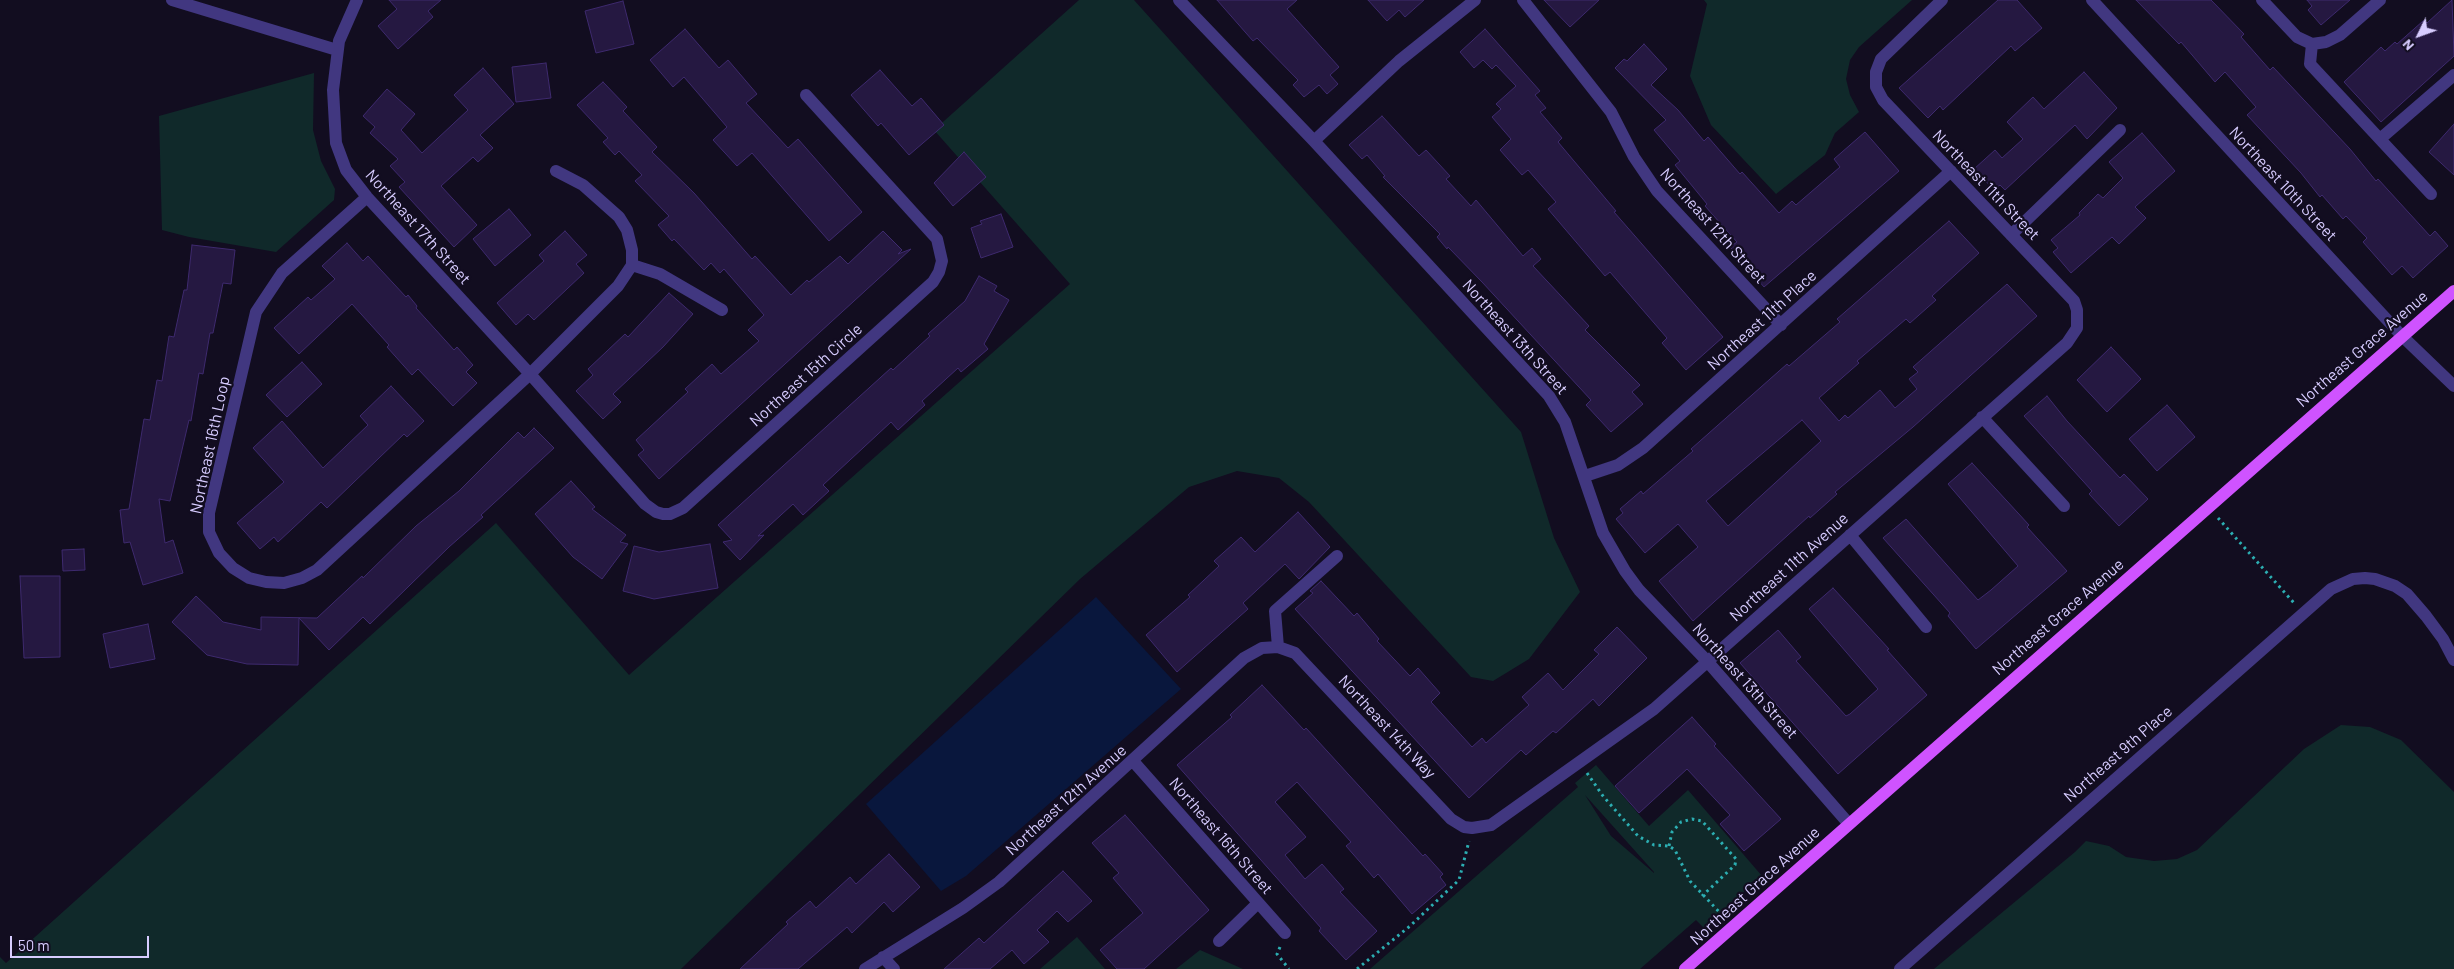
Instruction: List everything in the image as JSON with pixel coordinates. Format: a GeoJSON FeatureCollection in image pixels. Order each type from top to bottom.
{"type":"FeatureCollection","features":[{"type":"Feature","properties":{"kind":"main road","name":"Northeast Grace Avenue"},"geometry":{"type":"LineString","coordinates":[[1685,969],[2454,291]]}},
{"type":"Feature","properties":{"kind":"street"},"geometry":{"type":"LineString","coordinates":[[172,0],[337,50]]}},
{"type":"Feature","properties":{"kind":"street","name":"Northeast 17th Street"},"geometry":{"type":"LineString","coordinates":[[357,0],[339,41],[333,108],[336,143],[346,170],[366,198],[530,374]]}},
{"type":"Feature","properties":{"kind":"street","name":"Northeast 13th Street"},"geometry":{"type":"LineString","coordinates":[[1179,0],[1314,141],[1549,396],[1565,422],[1603,533],[1625,571],[1849,824]]}},
{"type":"Feature","properties":{"kind":"street"},"geometry":{"type":"LineString","coordinates":[[1314,141],[1399,61],[1475,0]]}},
{"type":"Feature","properties":{"kind":"street","name":"Northeast 12th Street"},"geometry":{"type":"LineString","coordinates":[[1523,0],[1606,104],[1634,157],[1657,191],[1780,325]]}},
{"type":"Feature","properties":{"kind":"street","name":"Northeast 11th Street"},"geometry":{"type":"LineString","coordinates":[[1942,0],[1886,54],[1876,72],[1876,87],[1883,100],[2068,294],[2077,310],[2078,318]]}},
{"type":"Feature","properties":{"kind":"street","name":"Northeast 10th Street"},"geometry":{"type":"LineString","coordinates":[[2092,0],[2402,336],[2454,386]]}},
{"type":"Feature","properties":{"kind":"street"},"geometry":{"type":"LineString","coordinates":[[2262,0],[2297,37],[2312,44],[2326,42],[2340,35],[2380,0]]}},
{"type":"Feature","properties":{"kind":"street"},"geometry":{"type":"LineString","coordinates":[[2312,44],[2310,64],[2431,194]]}},
{"type":"Feature","properties":{"kind":"street"},"geometry":{"type":"LineString","coordinates":[[2380,139],[2454,75]]}},
{"type":"Feature","properties":{"kind":"street","name":"Northeast 15th Circle"},"geometry":{"type":"LineString","coordinates":[[530,374],[645,504],[656,512],[670,514],[683,508],[933,282],[942,262],[936,239],[806,95]]}},
{"type":"Feature","properties":{"kind":"street"},"geometry":{"type":"LineString","coordinates":[[2011,235],[2120,130]]}},
{"type":"Feature","properties":{"kind":"street"},"geometry":{"type":"LineString","coordinates":[[556,171],[583,185],[619,217],[630,240],[632,265],[660,274],[722,310]]}},
{"type":"Feature","properties":{"kind":"street","name":"Northeast 11th Place"},"geometry":{"type":"LineString","coordinates":[[1585,476],[1610,468],[1635,455],[1951,171]]}},
{"type":"Feature","properties":{"kind":"street","name":"Northeast 16th Loop"},"geometry":{"type":"LineString","coordinates":[[366,198],[282,274],[256,312],[208,513],[209,532],[225,560],[249,578],[266,582],[284,583],[302,578],[317,570],[530,374],[618,286],[632,265]]}},
{"type":"Feature","properties":{"kind":"street","name":"Northeast 11th Avenue"},"geometry":{"type":"LineString","coordinates":[[1472,828],[1491,825],[1637,724],[2067,343],[2073,336],[2078,318]]}},
{"type":"Feature","properties":{"kind":"street"},"geometry":{"type":"LineString","coordinates":[[1982,417],[2064,506]]}},
{"type":"Feature","properties":{"kind":"street"},"geometry":{"type":"LineString","coordinates":[[1850,535],[1926,627]]}},
{"type":"Feature","properties":{"kind":"street"},"geometry":{"type":"LineString","coordinates":[[1278,647],[1275,612],[1338,556]]}},
{"type":"Feature","properties":{"kind":"street","name":"Northeast 9th Place"},"geometry":{"type":"LineString","coordinates":[[1900,969],[2331,589],[2347,581],[2365,578],[2386,582],[2407,594],[2443,639],[2454,660]]}},
{"type":"Feature","properties":{"kind":"street","name":"Northeast 12th Avenue"},"geometry":{"type":"LineString","coordinates":[[865,969],[963,908],[999,882],[1244,658],[1262,648],[1278,647]]}},
{"type":"Feature","properties":{"kind":"street","name":"Northeast 14th Way"},"geometry":{"type":"LineString","coordinates":[[1278,647],[1286,649],[1302,660],[1451,819],[1464,827],[1472,828]]}},
{"type":"Feature","properties":{"kind":"street","name":"Northeast 16th Street"},"geometry":{"type":"LineString","coordinates":[[1133,761],[1284,933]]}},
{"type":"Feature","properties":{"kind":"street"},"geometry":{"type":"LineString","coordinates":[[1219,941],[1258,903]]}},
{"type":"Feature","properties":{"kind":"street"},"geometry":{"type":"LineString","coordinates":[[883,957],[894,969]]}},
{"type":"Feature","properties":{"kind":"path"},"geometry":{"type":"LineString","coordinates":[[2208,506],[2303,612]]}},
{"type":"Feature","properties":{"kind":"path"},"geometry":{"type":"LineString","coordinates":[[1580,762],[1603,796],[1638,836],[1654,845],[1669,846],[1675,850],[1690,881],[1702,896],[1734,927]]}},
{"type":"Feature","properties":{"kind":"path"},"geometry":{"type":"LineString","coordinates":[[1669,846],[1672,832],[1681,822],[1692,819],[1702,821],[1736,859],[1736,866],[1702,896]]}},
{"type":"Feature","properties":{"kind":"path"},"geometry":{"type":"LineString","coordinates":[[1357,969],[1410,926],[1459,880],[1472,828]]}},
{"type":"Feature","properties":{"kind":"path"},"geometry":{"type":"LineString","coordinates":[[1284,933],[1277,954],[1289,969]]}},
{"type":"Feature","properties":{"kind":"green space"},"geometry":{"type":"Polygon","coordinates":[[[1079,0],[1134,0],[1521,432],[1554,538],[1580,592],[1529,659],[1493,681],[1471,677],[1309,502],[1279,478],[1237,471],[1189,487],[1080,579],[681,969],[0,969],[0,957],[6,963],[496,523],[629,675],[1070,284],[934,130],[1079,0]]]}},
{"type":"Feature","properties":{"kind":"green space"},"geometry":{"type":"Polygon","coordinates":[[[1704,0],[1912,0],[1859,47],[1850,60],[1846,79],[1850,95],[1859,112],[1835,133],[1825,155],[1776,194],[1711,125],[1690,76],[1707,4],[1704,0]]]}},
{"type":"Feature","properties":{"kind":"green space"},"geometry":{"type":"Polygon","coordinates":[[[314,73],[313,130],[321,161],[335,189],[334,200],[276,252],[189,237],[162,230],[159,116],[314,73]]]}},
{"type":"Feature","properties":{"kind":"green space"},"geometry":{"type":"Polygon","coordinates":[[[2341,725],[2370,727],[2401,740],[2454,792],[2454,969],[1934,969],[2086,841],[2109,846],[2126,857],[2154,861],[2177,859],[2197,850],[2304,749],[2341,725]]]}},
{"type":"Feature","properties":{"kind":"green space"},"geometry":{"type":"Polygon","coordinates":[[[1596,765],[1649,826],[1688,790],[1762,876],[1704,928],[1696,920],[1640,969],[1370,969],[1578,787],[1575,783],[1596,765]],[[1585,795],[1611,836],[1654,872],[1585,795]]]}},
{"type":"Feature","properties":{"kind":"green space"},"geometry":{"type":"Polygon","coordinates":[[[1077,937],[1105,969],[1040,969],[1077,937]]]}},
{"type":"Feature","properties":{"kind":"green space"},"geometry":{"type":"Polygon","coordinates":[[[1200,950],[1243,969],[1176,969],[1200,950]]]}},
{"type":"Feature","properties":{"kind":"water"},"geometry":{"type":"Polygon","coordinates":[[[1096,597],[1181,689],[966,876],[941,891],[866,804],[1096,597]]]}},
{"type":"Feature","properties":{"kind":"building"},"geometry":{"type":"Polygon","coordinates":[[[389,0],[441,0],[428,11],[433,17],[398,49],[378,26],[397,9],[389,0]]]}},
{"type":"Feature","properties":{"kind":"building"},"geometry":{"type":"Polygon","coordinates":[[[1217,0],[1297,0],[1287,9],[1339,67],[1330,75],[1338,84],[1327,94],[1319,85],[1304,97],[1293,85],[1298,80],[1257,38],[1253,41],[1217,0]]]}},
{"type":"Feature","properties":{"kind":"building"},"geometry":{"type":"Polygon","coordinates":[[[1368,0],[1424,0],[1405,17],[1399,10],[1387,21],[1368,0]]]}},
{"type":"Feature","properties":{"kind":"building"},"geometry":{"type":"Polygon","coordinates":[[[1544,0],[1599,0],[1570,27],[1544,0]]]}},
{"type":"Feature","properties":{"kind":"building"},"geometry":{"type":"Polygon","coordinates":[[[1998,0],[2017,0],[2042,28],[2015,51],[2011,46],[1943,110],[1940,106],[1928,118],[1899,88],[1998,0]]]}},
{"type":"Feature","properties":{"kind":"building"},"geometry":{"type":"Polygon","coordinates":[[[2136,0],[2211,0],[2244,34],[2241,37],[2270,70],[2273,67],[2350,149],[2376,181],[2378,179],[2430,236],[2435,231],[2448,246],[2413,278],[2402,266],[2392,275],[2363,242],[2367,238],[2346,216],[2343,219],[2322,195],[2320,197],[2301,173],[2247,115],[2256,107],[2225,72],[2215,82],[2181,42],[2179,44],[2136,0]]]}},
{"type":"Feature","properties":{"kind":"building"},"geometry":{"type":"Polygon","coordinates":[[[2307,0],[2350,0],[2321,25],[2308,10],[2312,6],[2307,0]]]}},
{"type":"Feature","properties":{"kind":"building"},"geometry":{"type":"Polygon","coordinates":[[[2452,0],[2454,56],[2381,122],[2344,82],[2381,47],[2385,51],[2395,42],[2397,44],[2423,21],[2427,23],[2452,0]]]}},
{"type":"Feature","properties":{"kind":"building"},"geometry":{"type":"Polygon","coordinates":[[[623,1],[634,44],[596,53],[585,11],[623,1]]]}},
{"type":"Feature","properties":{"kind":"building"},"geometry":{"type":"Polygon","coordinates":[[[685,29],[719,68],[728,60],[757,94],[746,103],[788,148],[798,139],[862,212],[829,241],[752,153],[737,166],[713,140],[727,127],[684,77],[673,87],[650,60],[685,29]]]}},
{"type":"Feature","properties":{"kind":"building"},"geometry":{"type":"Polygon","coordinates":[[[1485,29],[1540,91],[1535,95],[1546,108],[1540,112],[1562,138],[1558,142],[1616,211],[1614,212],[1723,337],[1686,370],[1662,343],[1667,338],[1610,272],[1605,276],[1548,209],[1556,202],[1528,170],[1522,175],[1500,150],[1511,139],[1492,117],[1501,109],[1496,104],[1516,86],[1496,65],[1492,69],[1483,60],[1474,68],[1460,52],[1485,29]]]}},
{"type":"Feature","properties":{"kind":"building"},"geometry":{"type":"Polygon","coordinates":[[[1644,44],[1667,69],[1651,85],[1678,110],[1704,141],[1708,137],[1740,174],[1742,172],[1779,213],[1792,201],[1796,205],[1840,167],[1834,159],[1865,132],[1899,171],[1764,287],[1730,247],[1737,242],[1705,206],[1707,204],[1675,165],[1680,161],[1654,130],[1666,120],[1615,68],[1624,59],[1627,61],[1644,44]]]}},
{"type":"Feature","properties":{"kind":"building"},"geometry":{"type":"Polygon","coordinates":[[[546,63],[551,98],[516,102],[512,67],[546,63]]]}},
{"type":"Feature","properties":{"kind":"building"},"geometry":{"type":"Polygon","coordinates":[[[483,68],[514,104],[480,135],[493,148],[478,162],[473,157],[441,186],[477,225],[454,247],[399,187],[405,182],[390,166],[398,159],[370,133],[375,127],[363,116],[387,89],[415,114],[401,130],[422,153],[468,110],[454,95],[483,68]]]}},
{"type":"Feature","properties":{"kind":"building"},"geometry":{"type":"Polygon","coordinates":[[[880,70],[912,106],[921,98],[944,125],[909,155],[881,123],[878,126],[851,95],[880,70]]]}},
{"type":"Feature","properties":{"kind":"building"},"geometry":{"type":"Polygon","coordinates":[[[2084,72],[2117,108],[2087,139],[2075,125],[2005,190],[2000,185],[1994,190],[1974,169],[1995,150],[2002,158],[2023,139],[2007,122],[2033,97],[2044,109],[2084,72]]]}},
{"type":"Feature","properties":{"kind":"building"},"geometry":{"type":"Polygon","coordinates":[[[603,82],[627,107],[623,111],[657,147],[652,152],[694,193],[752,259],[755,256],[791,295],[807,280],[809,282],[840,256],[848,264],[883,231],[902,250],[898,254],[911,249],[659,479],[638,455],[644,450],[636,440],[688,392],[685,389],[712,364],[721,374],[759,341],[748,330],[764,315],[724,269],[720,273],[711,263],[704,270],[674,239],[672,241],[658,225],[669,216],[635,181],[642,175],[619,151],[615,155],[603,142],[608,138],[577,105],[603,82]]]}},
{"type":"Feature","properties":{"kind":"building"},"geometry":{"type":"Polygon","coordinates":[[[1382,116],[1419,156],[1426,150],[1450,176],[1446,179],[1471,206],[1476,200],[1523,256],[1532,248],[1541,259],[1533,266],[1589,326],[1585,330],[1640,385],[1632,392],[1643,404],[1611,432],[1586,405],[1591,400],[1482,282],[1448,247],[1447,249],[1437,237],[1440,234],[1383,177],[1385,176],[1367,155],[1362,159],[1349,145],[1382,116]]]}},
{"type":"Feature","properties":{"kind":"building"},"geometry":{"type":"Polygon","coordinates":[[[2454,124],[2454,175],[2429,152],[2454,124]]]}},
{"type":"Feature","properties":{"kind":"building"},"geometry":{"type":"Polygon","coordinates":[[[2142,133],[2175,171],[2135,207],[2146,218],[2119,244],[2112,237],[2071,273],[2053,252],[2058,248],[2051,240],[2080,215],[2079,213],[2098,194],[2103,198],[2123,178],[2109,162],[2142,133]]]}},
{"type":"Feature","properties":{"kind":"building"},"geometry":{"type":"Polygon","coordinates":[[[964,152],[986,177],[953,206],[934,183],[964,152]]]}},
{"type":"Feature","properties":{"kind":"building"},"geometry":{"type":"Polygon","coordinates":[[[509,209],[531,235],[495,266],[473,239],[509,209]]]}},
{"type":"Feature","properties":{"kind":"building"},"geometry":{"type":"Polygon","coordinates":[[[1001,214],[1013,247],[981,258],[971,228],[982,224],[980,221],[1001,214]]]}},
{"type":"Feature","properties":{"kind":"building"},"geometry":{"type":"Polygon","coordinates":[[[1949,221],[1979,253],[1932,296],[1936,300],[1910,323],[1906,319],[1857,361],[1859,363],[1819,398],[1839,421],[1845,415],[1848,418],[1880,390],[1895,408],[1917,389],[1909,379],[1918,372],[1913,367],[2007,284],[2037,316],[1913,427],[1835,492],[1837,494],[1810,518],[1809,516],[1693,621],[1659,581],[1698,547],[1678,524],[1645,553],[1616,519],[1623,513],[1620,509],[1641,491],[1643,494],[1693,451],[1691,449],[1787,364],[1789,366],[1840,322],[1837,319],[1949,221]],[[1802,420],[1706,501],[1728,526],[1821,441],[1802,420]]]}},
{"type":"Feature","properties":{"kind":"building"},"geometry":{"type":"Polygon","coordinates":[[[565,231],[587,255],[576,264],[584,273],[534,320],[528,314],[516,325],[497,303],[544,261],[539,255],[565,231]]]}},
{"type":"Feature","properties":{"kind":"building"},"geometry":{"type":"Polygon","coordinates":[[[347,243],[363,261],[368,256],[406,297],[408,295],[417,306],[416,308],[454,350],[457,347],[473,365],[466,372],[477,383],[453,406],[418,369],[412,375],[387,347],[389,345],[352,304],[299,354],[274,328],[308,297],[311,300],[335,279],[322,266],[347,243]]]}},
{"type":"Feature","properties":{"kind":"building"},"geometry":{"type":"Polygon","coordinates":[[[192,245],[235,250],[231,284],[223,283],[213,333],[210,333],[203,374],[199,373],[191,421],[189,420],[170,501],[159,499],[165,543],[173,540],[183,573],[143,585],[130,542],[124,543],[120,510],[129,509],[144,419],[150,420],[157,380],[162,381],[169,336],[174,337],[184,290],[187,290],[192,245]]]}},
{"type":"Feature","properties":{"kind":"building"},"geometry":{"type":"Polygon","coordinates":[[[979,276],[997,286],[994,291],[1009,300],[984,344],[988,349],[961,372],[958,368],[922,401],[925,405],[898,430],[891,422],[823,485],[829,491],[803,515],[793,504],[758,536],[764,535],[740,560],[723,542],[732,540],[718,525],[891,368],[893,370],[930,336],[928,334],[965,301],[979,276]]]}},
{"type":"Feature","properties":{"kind":"building"},"geometry":{"type":"Polygon","coordinates":[[[669,293],[693,314],[663,347],[613,394],[621,402],[603,419],[576,391],[593,375],[588,369],[625,334],[628,337],[669,293]]]}},
{"type":"Feature","properties":{"kind":"building"},"geometry":{"type":"Polygon","coordinates":[[[2111,347],[2141,379],[2107,412],[2077,380],[2111,347]]]}},
{"type":"Feature","properties":{"kind":"building"},"geometry":{"type":"Polygon","coordinates":[[[302,362],[322,384],[287,417],[266,395],[302,362]]]}},
{"type":"Feature","properties":{"kind":"building"},"geometry":{"type":"Polygon","coordinates":[[[391,386],[424,421],[407,437],[404,434],[327,508],[321,502],[278,542],[274,537],[260,549],[237,523],[284,482],[253,448],[282,421],[323,468],[368,425],[360,416],[391,386]]]}},
{"type":"Feature","properties":{"kind":"building"},"geometry":{"type":"Polygon","coordinates":[[[2047,396],[2067,421],[2120,478],[2124,474],[2148,499],[2119,526],[2089,494],[2092,491],[2024,416],[2047,396]]]}},
{"type":"Feature","properties":{"kind":"building"},"geometry":{"type":"Polygon","coordinates":[[[2167,405],[2195,437],[2157,471],[2129,439],[2167,405]]]}},
{"type":"Feature","properties":{"kind":"building"},"geometry":{"type":"Polygon","coordinates":[[[534,428],[554,448],[481,515],[483,517],[449,547],[370,624],[363,617],[329,650],[299,618],[298,665],[247,664],[207,655],[172,622],[196,596],[223,622],[261,630],[261,617],[317,618],[362,576],[363,578],[416,526],[459,491],[518,432],[524,438],[534,428]]]}},
{"type":"Feature","properties":{"kind":"building"},"geometry":{"type":"Polygon","coordinates":[[[1972,463],[2029,525],[2027,527],[2067,571],[1976,649],[1948,616],[1950,613],[1883,538],[1906,519],[1978,600],[1991,590],[2018,566],[1948,484],[1972,463]]]}},
{"type":"Feature","properties":{"kind":"building"},"geometry":{"type":"Polygon","coordinates":[[[571,481],[595,507],[592,509],[626,535],[620,542],[628,544],[602,579],[573,557],[535,514],[571,481]]]}},
{"type":"Feature","properties":{"kind":"building"},"geometry":{"type":"Polygon","coordinates":[[[1298,512],[1330,547],[1299,579],[1285,564],[1243,603],[1248,609],[1177,672],[1146,635],[1190,597],[1188,595],[1219,566],[1214,561],[1241,537],[1255,552],[1298,512]]]}},
{"type":"Feature","properties":{"kind":"building"},"geometry":{"type":"Polygon","coordinates":[[[710,544],[718,588],[654,599],[623,591],[634,546],[659,552],[710,544]]]}},
{"type":"Feature","properties":{"kind":"building"},"geometry":{"type":"Polygon","coordinates":[[[84,549],[85,570],[63,571],[62,550],[84,549]]]}},
{"type":"Feature","properties":{"kind":"building"},"geometry":{"type":"Polygon","coordinates":[[[20,576],[60,576],[60,657],[24,658],[20,576]]]}},
{"type":"Feature","properties":{"kind":"building"},"geometry":{"type":"Polygon","coordinates":[[[1321,581],[1354,616],[1357,613],[1379,639],[1377,641],[1410,676],[1418,668],[1440,693],[1431,702],[1472,747],[1482,738],[1486,743],[1529,705],[1522,697],[1548,673],[1563,690],[1599,654],[1594,650],[1617,627],[1647,658],[1599,706],[1593,699],[1556,733],[1553,731],[1526,755],[1521,750],[1469,798],[1295,609],[1313,593],[1310,591],[1321,581]]]}},
{"type":"Feature","properties":{"kind":"building"},"geometry":{"type":"Polygon","coordinates":[[[1833,588],[1889,649],[1887,650],[1927,695],[1838,774],[1740,663],[1778,630],[1801,657],[1796,661],[1846,716],[1850,714],[1878,689],[1809,609],[1833,588]]]}},
{"type":"Feature","properties":{"kind":"building"},"geometry":{"type":"Polygon","coordinates":[[[148,624],[155,659],[110,668],[103,634],[148,624]]]}},
{"type":"Feature","properties":{"kind":"building"},"geometry":{"type":"Polygon","coordinates":[[[1262,685],[1304,730],[1306,728],[1423,856],[1425,854],[1443,874],[1440,877],[1446,885],[1412,914],[1378,874],[1374,878],[1346,846],[1351,842],[1297,782],[1275,802],[1306,837],[1285,855],[1305,879],[1322,864],[1344,889],[1340,892],[1377,931],[1346,960],[1319,931],[1321,928],[1177,765],[1232,717],[1230,715],[1262,685]]]}},
{"type":"Feature","properties":{"kind":"building"},"geometry":{"type":"Polygon","coordinates":[[[1692,717],[1716,744],[1714,746],[1781,819],[1744,851],[1720,824],[1730,815],[1687,769],[1639,813],[1615,786],[1692,717]]]}},
{"type":"Feature","properties":{"kind":"building"},"geometry":{"type":"Polygon","coordinates":[[[1125,815],[1209,910],[1144,969],[1117,969],[1100,950],[1143,913],[1113,878],[1119,873],[1092,843],[1125,815]]]}},
{"type":"Feature","properties":{"kind":"building"},"geometry":{"type":"Polygon","coordinates":[[[889,854],[920,887],[893,912],[884,902],[852,933],[847,927],[798,969],[740,969],[788,924],[786,922],[810,901],[816,908],[850,877],[856,884],[889,854]]]}},
{"type":"Feature","properties":{"kind":"building"},"geometry":{"type":"Polygon","coordinates":[[[1063,871],[1092,901],[1068,922],[1057,911],[1037,930],[1049,942],[1024,964],[1012,950],[990,969],[944,969],[979,938],[984,943],[1063,871]]]}}]}
